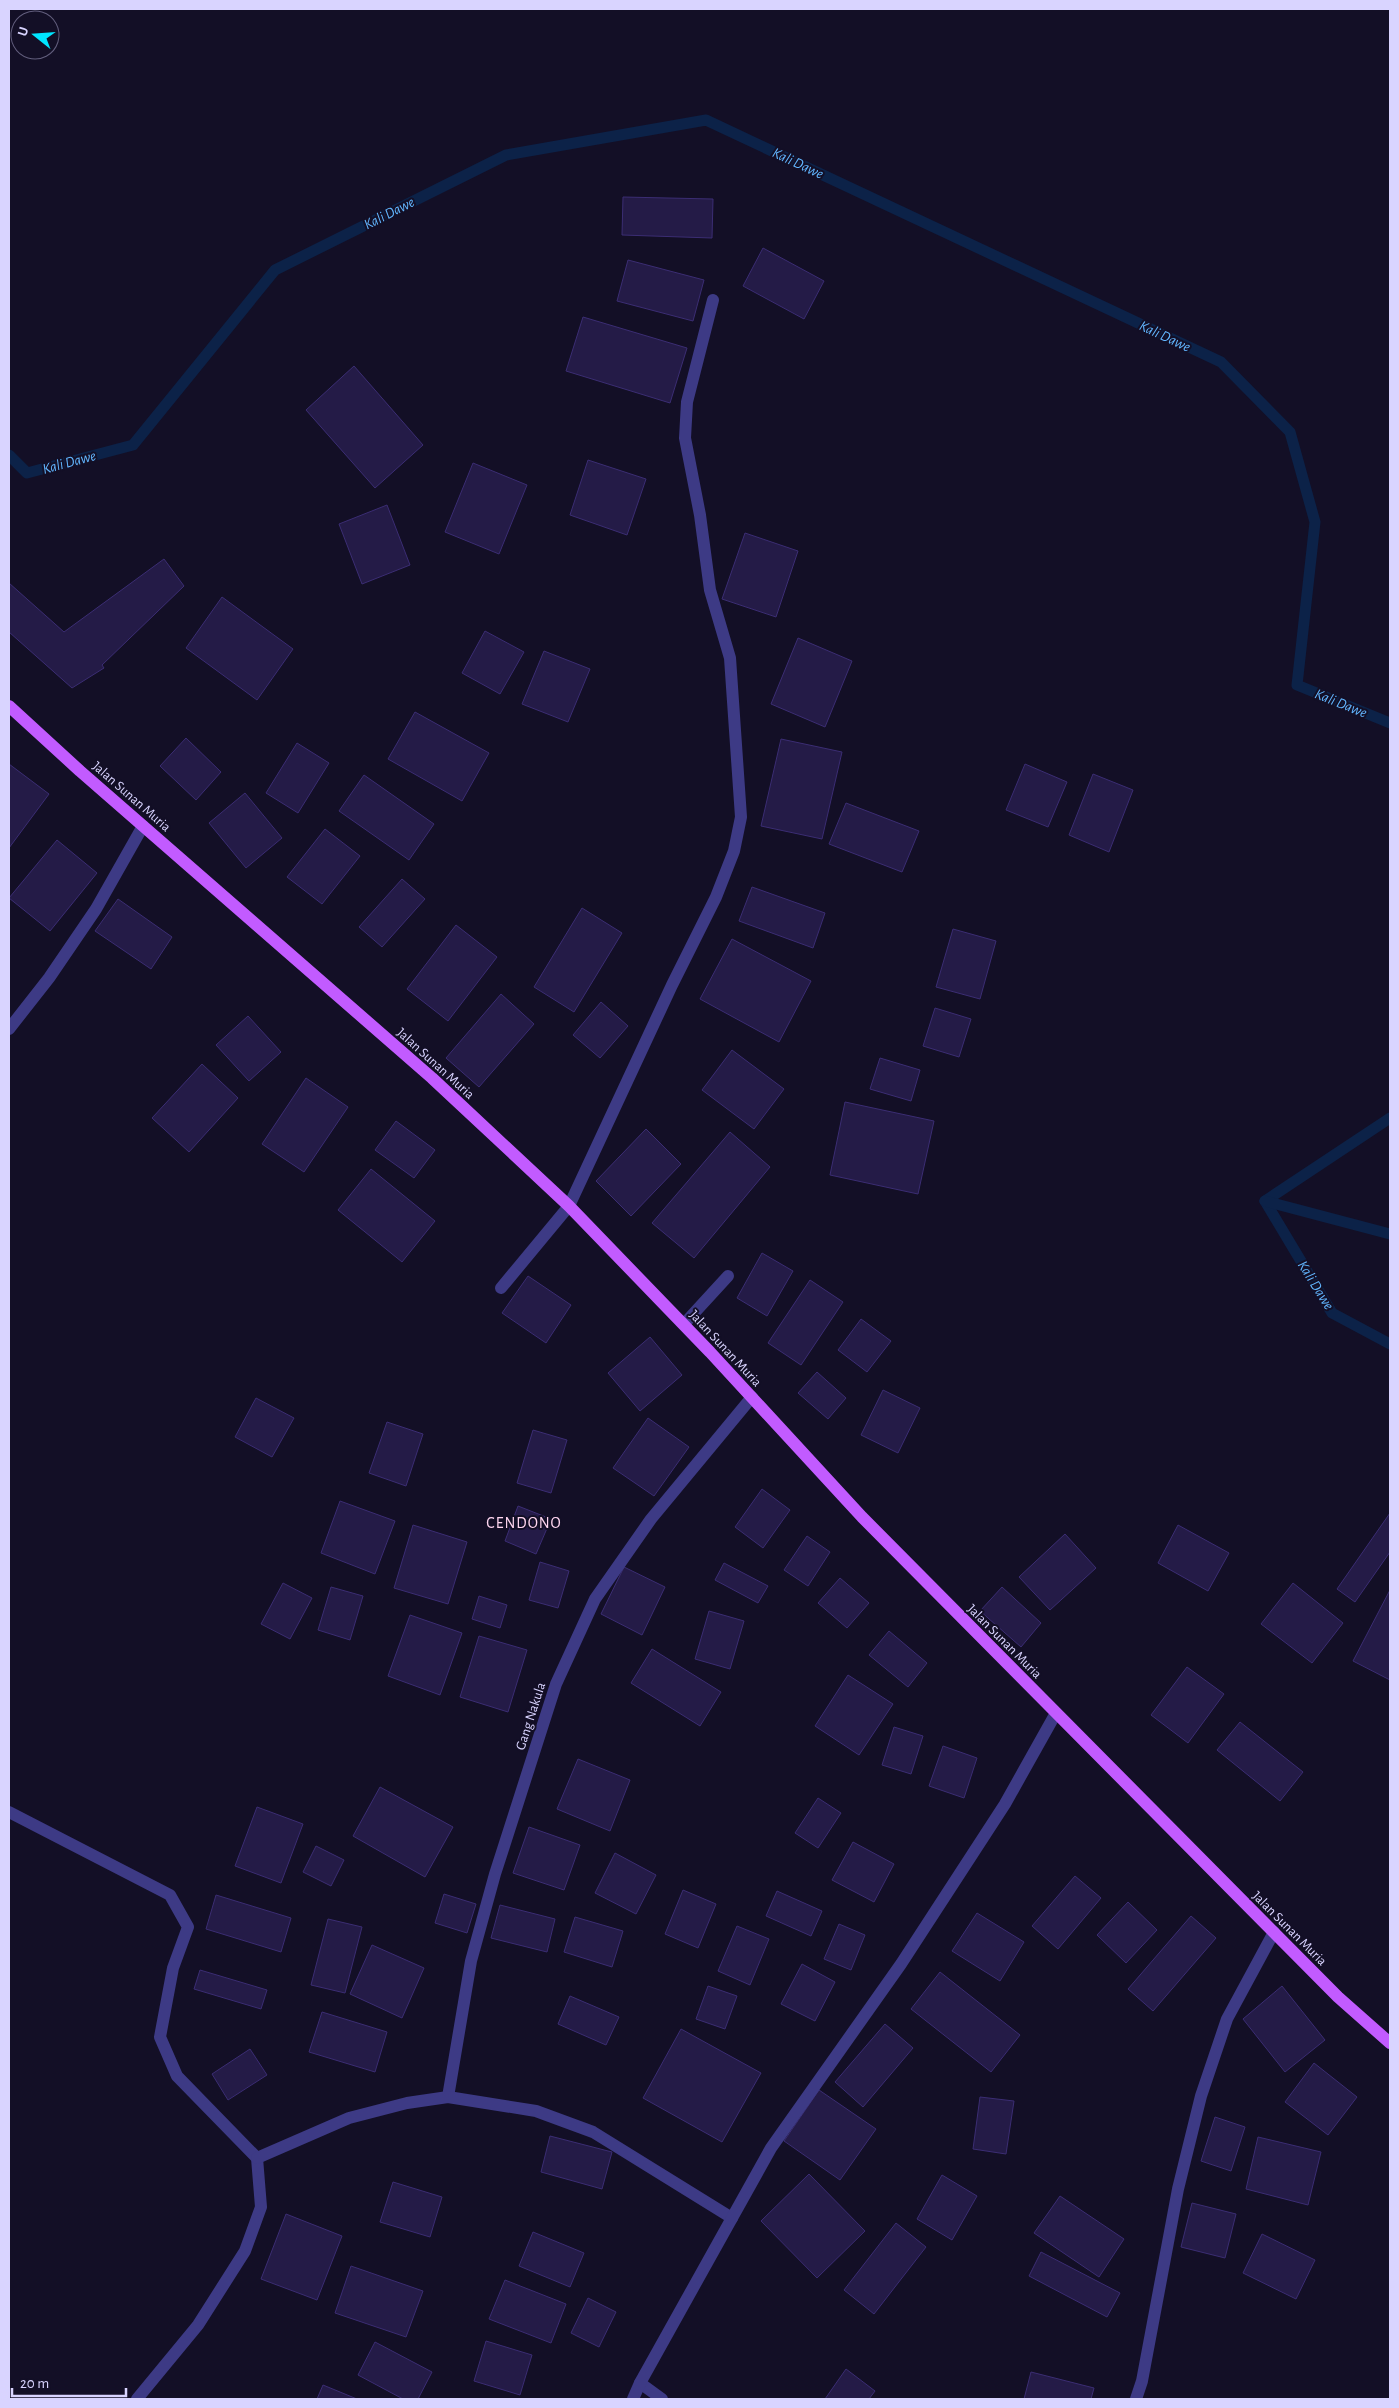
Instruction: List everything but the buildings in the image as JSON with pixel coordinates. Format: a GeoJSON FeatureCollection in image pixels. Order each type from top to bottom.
{"type":"FeatureCollection","features":[{"type":"Feature","properties":{"kind":"main road","name":"Jalan Sunan Muria"},"geometry":{"type":"LineString","coordinates":[[9,706],[143,826],[417,1065],[569,1206],[684,1324],[862,1517],[1338,1997],[1390,2043]]}},
{"type":"Feature","properties":{"kind":"street"},"geometry":{"type":"LineString","coordinates":[[501,1288],[569,1206],[680,969],[716,897],[734,851],[741,817],[730,658],[710,590],[700,515],[685,438],[687,402],[713,300]]}},
{"type":"Feature","properties":{"kind":"street"},"geometry":{"type":"LineString","coordinates":[[9,1029],[49,978],[96,909],[143,826]]}},
{"type":"Feature","properties":{"kind":"street"},"geometry":{"type":"LineString","coordinates":[[684,1324],[728,1276]]}},
{"type":"Feature","properties":{"kind":"street","name":"Gang Nakula"},"geometry":{"type":"LineString","coordinates":[[448,2097],[474,1952],[495,1874],[556,1684],[595,1599],[651,1518],[752,1397]]}},
{"type":"Feature","properties":{"kind":"street"},"geometry":{"type":"LineString","coordinates":[[633,2399],[640,2383],[771,2148],[901,1964],[1005,1804],[1056,1713]]}},
{"type":"Feature","properties":{"kind":"street"},"geometry":{"type":"LineString","coordinates":[[9,1812],[170,1895],[188,1927],[173,1968],[160,2037],[177,2076],[257,2158],[261,2207],[244,2251],[198,2325],[137,2399]]}},
{"type":"Feature","properties":{"kind":"street"},"geometry":{"type":"LineString","coordinates":[[1136,2399],[1142,2381],[1178,2189],[1201,2096],[1227,2020],[1274,1932]]}},
{"type":"Feature","properties":{"kind":"street"},"geometry":{"type":"LineString","coordinates":[[257,2158],[349,2118],[407,2103],[448,2097],[536,2111],[593,2132],[732,2218]]}},
{"type":"Feature","properties":{"kind":"street"},"geometry":{"type":"LineString","coordinates":[[640,2383],[662,2399]]}},
{"type":"Feature","properties":{"kind":"waterway","name":"Kali Dawe"},"geometry":{"type":"LineString","coordinates":[[9,455],[27,473],[133,445],[275,270],[506,155],[706,120],[1221,362],[1290,432],[1315,522],[1297,685],[1390,723]]}},
{"type":"Feature","properties":{"kind":"waterway","name":"Kali Dawe"},"geometry":{"type":"LineString","coordinates":[[1265,1201],[1390,1118]]}},
{"type":"Feature","properties":{"kind":"waterway","name":"Kali Dawe"},"geometry":{"type":"LineString","coordinates":[[1265,1201],[1332,1313],[1390,1344]]}},
{"type":"Feature","properties":{"kind":"waterway","name":"Kali Dawe"},"geometry":{"type":"LineString","coordinates":[[1265,1201],[1390,1234]]}},
{"type":"Feature","properties":{"kind":"district","name":"CENDONO"},"geometry":{"type":"Point","coordinates":[524,1522]}}]}
